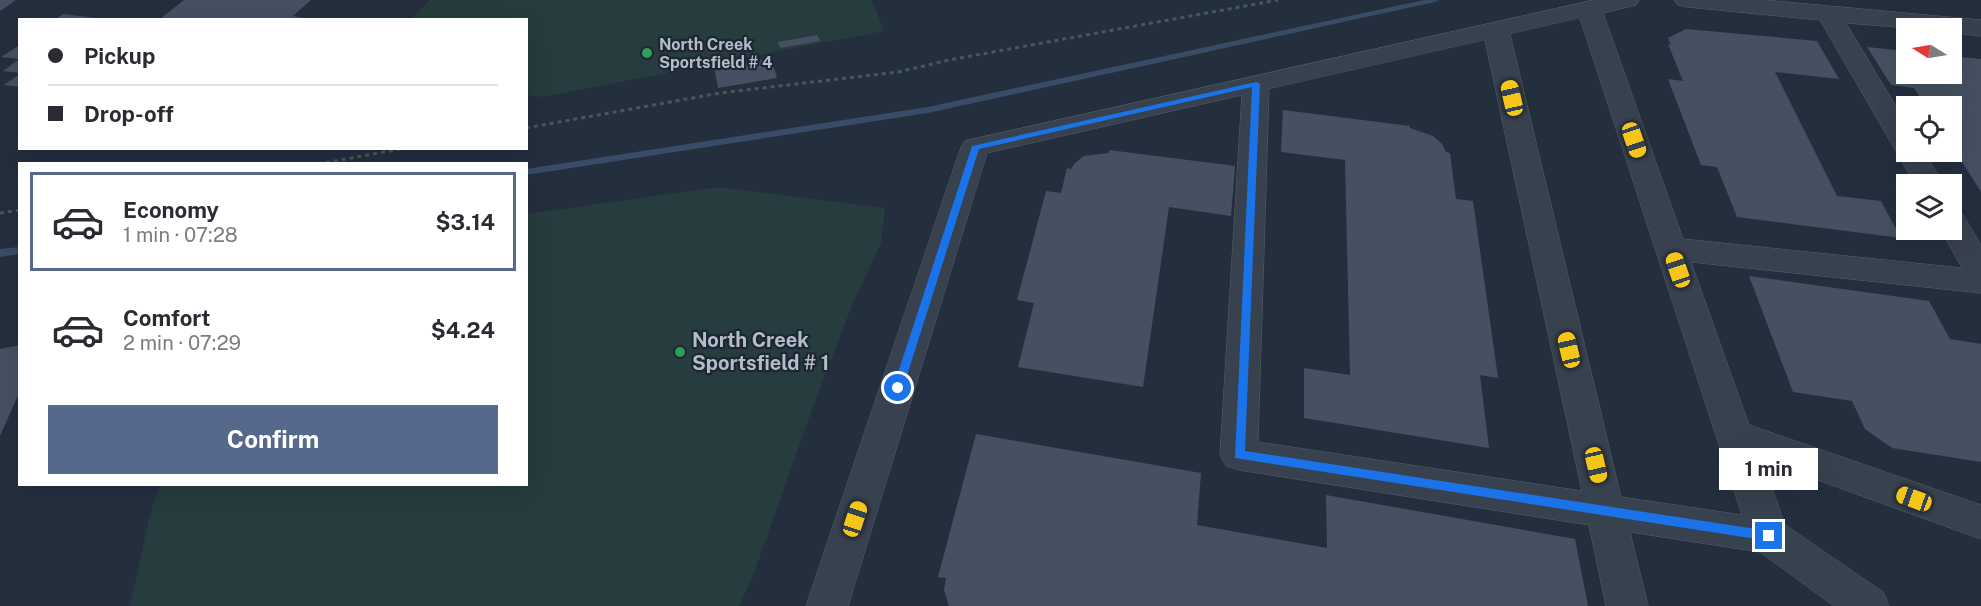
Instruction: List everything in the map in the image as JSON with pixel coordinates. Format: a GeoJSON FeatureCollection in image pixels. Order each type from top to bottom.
{"type":"FeatureCollection","features":[{"type":"Feature","properties":{"kind":"lane"},"geometry":{"type":"LineString","coordinates":[[827,606],[975,147],[1627,0]]}},
{"type":"Feature","properties":{"kind":"lane"},"geometry":{"type":"LineString","coordinates":[[1687,0],[1981,28]]}},
{"type":"Feature","properties":{"kind":"lane"},"geometry":{"type":"LineString","coordinates":[[1588,9],[1769,536]]}},
{"type":"Feature","properties":{"kind":"lane"},"geometry":{"type":"LineString","coordinates":[[1828,13],[1896,129]]}},
{"type":"Feature","properties":{"kind":"lane"},"geometry":{"type":"LineString","coordinates":[[1496,30],[1627,606]]}},
{"type":"Feature","properties":{"kind":"lane"},"geometry":{"type":"LineString","coordinates":[[1256,84],[1239,455],[1769,536],[1868,606]]}},
{"type":"Feature","properties":{"kind":"lane"},"geometry":{"type":"LineString","coordinates":[[1962,239],[1981,272]]}},
{"type":"Feature","properties":{"kind":"lane"},"geometry":{"type":"LineString","coordinates":[[1671,249],[1981,281]]}},
{"type":"Feature","properties":{"kind":"lane"},"geometry":{"type":"LineString","coordinates":[[1734,435],[1981,522]]}},
{"type":"Feature","properties":{"kind":"path"},"geometry":{"type":"LineString","coordinates":[[528,128],[720,93],[898,72],[949,60],[1278,0]]}},
{"type":"Feature","properties":{"kind":"path"},"geometry":{"type":"LineString","coordinates":[[329,162],[395,150]]}},
{"type":"Feature","properties":{"kind":"path"},"geometry":{"type":"LineString","coordinates":[[0,213],[18,210]]}},
{"type":"Feature","properties":{"kind":"green space","name":"North Creek Sportsfield # 4"},"geometry":{"type":"Polygon","coordinates":[[[430,0],[872,0],[884,31],[542,97],[528,95],[528,18],[412,18],[430,0]]]}},
{"type":"Feature","properties":{"kind":"green space","name":"North Creek Sportsfield # 1"},"geometry":{"type":"Polygon","coordinates":[[[719,187],[885,208],[881,243],[853,303],[815,401],[754,573],[739,606],[130,606],[151,511],[160,486],[528,486],[528,214],[719,187]]]}},
{"type":"Feature","properties":{"kind":"building"},"geometry":{"type":"Polygon","coordinates":[[[0,0],[16,0],[0,11],[0,0]]]}},
{"type":"Feature","properties":{"kind":"building"},"geometry":{"type":"Polygon","coordinates":[[[184,0],[311,0],[293,16],[304,18],[162,18],[184,0]]]}},
{"type":"Feature","properties":{"kind":"building"},"geometry":{"type":"Polygon","coordinates":[[[63,14],[96,18],[58,18],[63,14]]]}},
{"type":"Feature","properties":{"kind":"building"},"geometry":{"type":"Polygon","coordinates":[[[1686,29],[1817,41],[1839,79],[1775,72],[1837,196],[1881,201],[1896,229],[1896,237],[1737,217],[1717,167],[1701,165],[1668,79],[1683,81],[1668,44],[1671,45],[1668,38],[1686,29]]]}},
{"type":"Feature","properties":{"kind":"building"},"geometry":{"type":"Polygon","coordinates":[[[817,35],[820,41],[780,48],[778,42],[817,35]]]}},
{"type":"Feature","properties":{"kind":"building"},"geometry":{"type":"Polygon","coordinates":[[[18,46],[18,59],[1,57],[18,46]]]}},
{"type":"Feature","properties":{"kind":"building"},"geometry":{"type":"Polygon","coordinates":[[[1867,47],[1896,50],[1896,84],[1962,84],[1962,57],[1981,59],[1981,192],[1962,162],[1962,96],[1919,96],[1914,88],[1891,85],[1867,47]]]}},
{"type":"Feature","properties":{"kind":"building"},"geometry":{"type":"Polygon","coordinates":[[[771,58],[777,78],[718,88],[714,67],[771,58]]]}},
{"type":"Feature","properties":{"kind":"building"},"geometry":{"type":"Polygon","coordinates":[[[18,60],[18,73],[3,71],[18,60]]]}},
{"type":"Feature","properties":{"kind":"building"},"geometry":{"type":"Polygon","coordinates":[[[18,75],[18,87],[4,85],[18,75]]]}},
{"type":"Feature","properties":{"kind":"building"},"geometry":{"type":"Polygon","coordinates":[[[1283,110],[1410,126],[1410,128],[1433,136],[1442,144],[1446,152],[1450,153],[1456,199],[1473,201],[1498,378],[1480,375],[1489,448],[1304,418],[1304,368],[1350,375],[1345,160],[1281,152],[1283,110]]]}},
{"type":"Feature","properties":{"kind":"building"},"geometry":{"type":"Polygon","coordinates":[[[1109,150],[1235,166],[1231,216],[1169,207],[1143,387],[1018,367],[1034,303],[1017,300],[1046,191],[1061,193],[1067,168],[1071,169],[1084,156],[1109,153],[1109,150]]]}},
{"type":"Feature","properties":{"kind":"building"},"geometry":{"type":"Polygon","coordinates":[[[1749,276],[1929,301],[1950,339],[1981,344],[1981,462],[1892,448],[1865,429],[1852,401],[1793,392],[1749,276]]]}},
{"type":"Feature","properties":{"kind":"building"},"geometry":{"type":"Polygon","coordinates":[[[18,345],[18,396],[0,436],[0,349],[18,345]]]}},
{"type":"Feature","properties":{"kind":"building"},"geometry":{"type":"Polygon","coordinates":[[[976,434],[1201,473],[1197,525],[1327,548],[1326,495],[1575,539],[1588,606],[949,606],[944,590],[946,578],[938,577],[976,434]]]}},
{"type":"Feature","properties":{"kind":"waterway"},"geometry":{"type":"LineString","coordinates":[[528,172],[928,110],[1435,0]]}},
{"type":"Feature","properties":{"kind":"waterway"},"geometry":{"type":"LineString","coordinates":[[0,253],[18,250]]}},
{"type":"Feature","properties":{"kind":"place","name":"North Creek Sportsfield # 4"},"geometry":{"type":"Point","coordinates":[647,53]}},
{"type":"Feature","properties":{"kind":"place","name":"North Creek Sportsfield # 1"},"geometry":{"type":"Point","coordinates":[680,352]}},
{"type":"Feature","properties":{"kind":"route"},"geometry":{"type":"LineString","coordinates":[[898,388],[975,147],[1256,84],[1239,455],[1769,536]]}}]}
